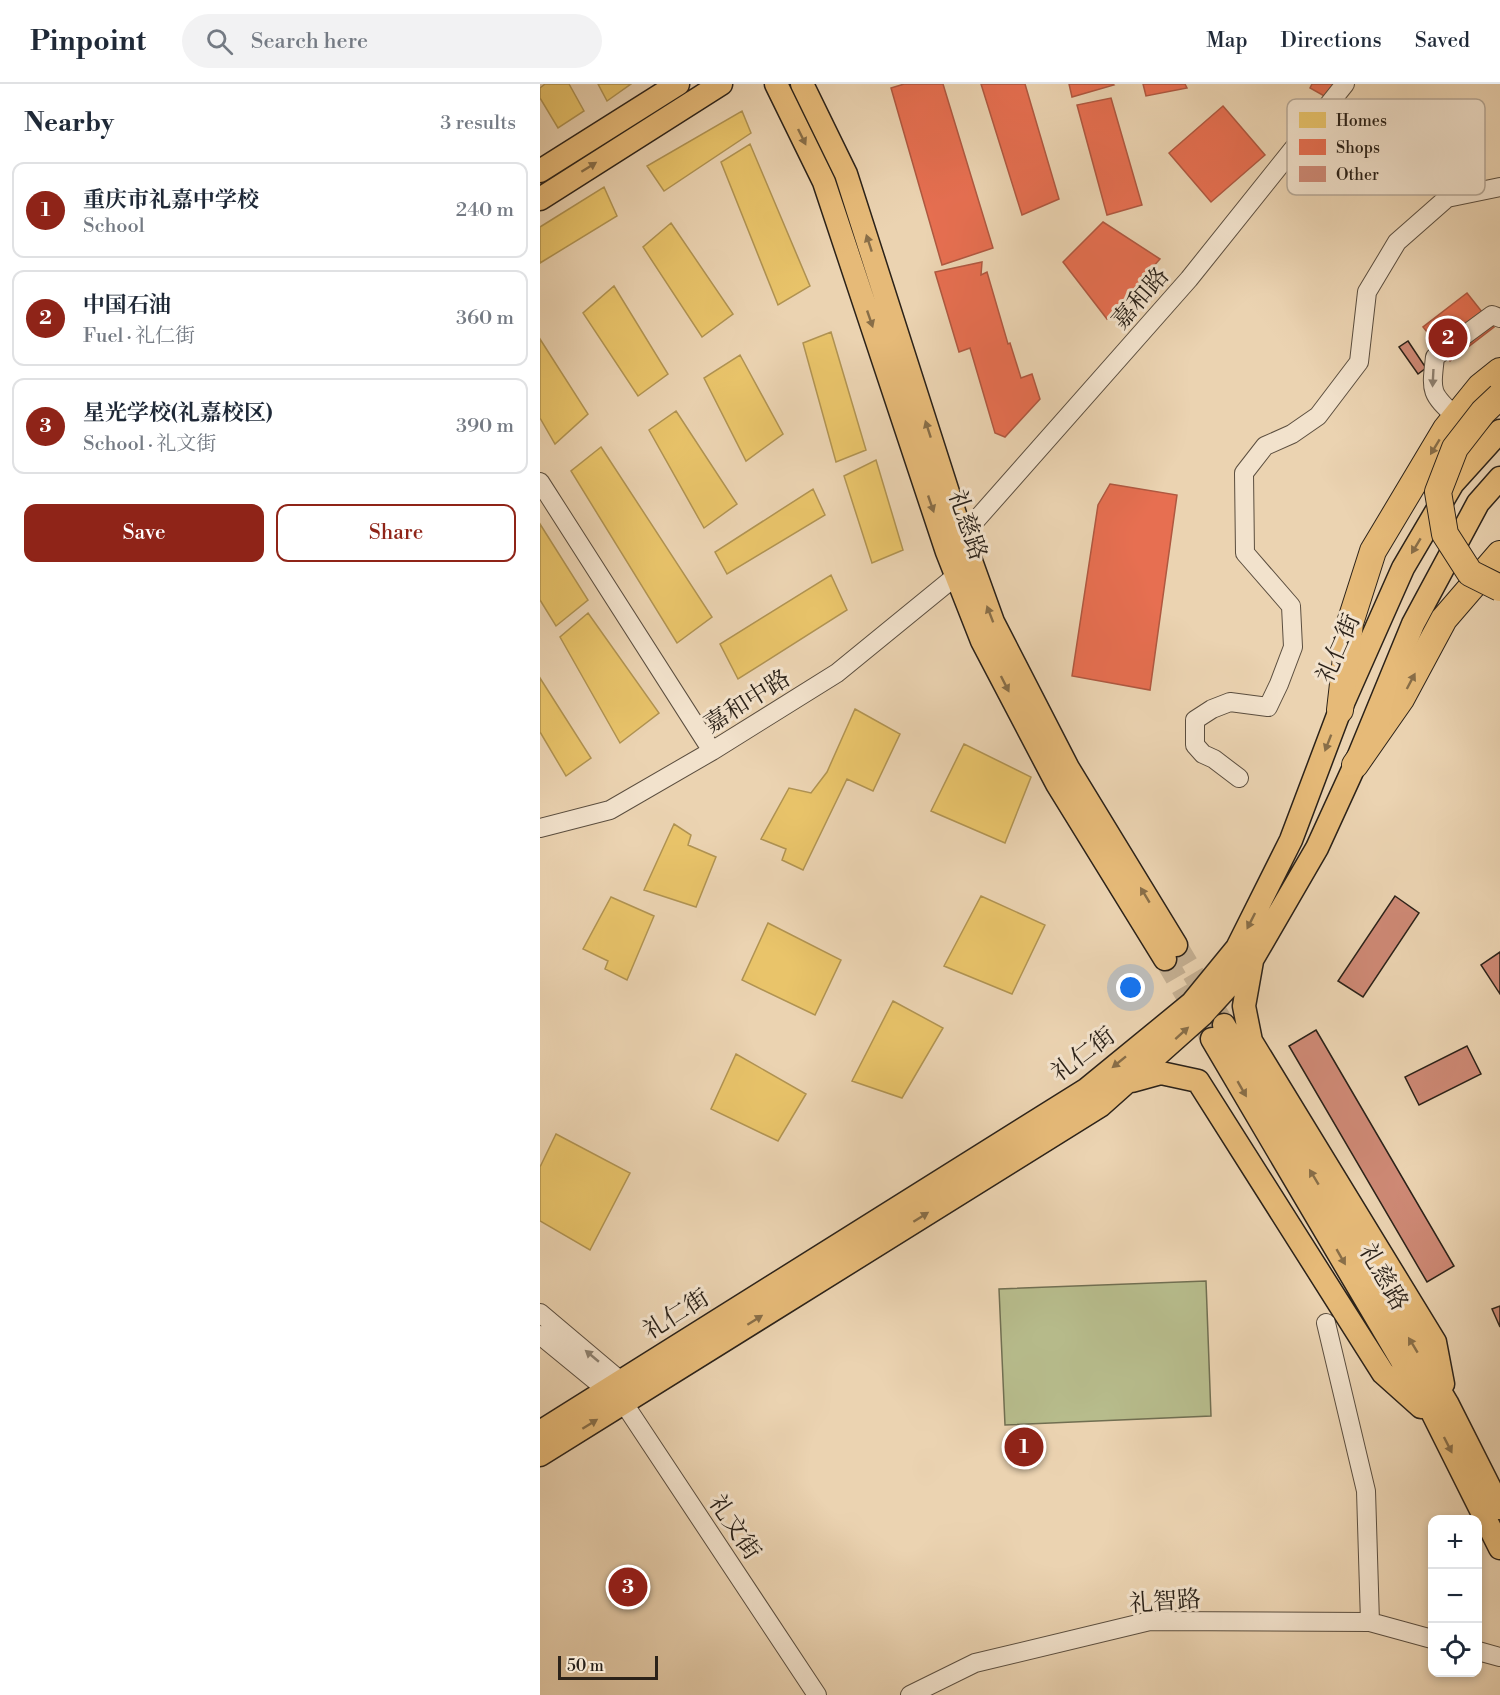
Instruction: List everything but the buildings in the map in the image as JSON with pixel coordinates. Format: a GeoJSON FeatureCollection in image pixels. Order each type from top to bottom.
{"type":"FeatureCollection","features":[{"type":"Feature","properties":{"kind":"highway"},"geometry":{"type":"LineString","coordinates":[[1340,711],[1350,623],[1373,551],[1446,429],[1480,387],[1500,371]]}},
{"type":"Feature","properties":{"kind":"highway"},"geometry":{"type":"LineString","coordinates":[[1500,396],[1483,412],[1455,448],[1438,492],[1445,534],[1470,573],[1500,589]]}},
{"type":"Feature","properties":{"kind":"highway"},"geometry":{"type":"LineString","coordinates":[[1354,765],[1401,699],[1444,619],[1500,554]]}},
{"type":"Feature","properties":{"kind":"highway"},"geometry":{"type":"LineString","coordinates":[[1444,619],[1500,589]]}},
{"type":"Feature","properties":{"kind":"main road"},"geometry":{"type":"LineString","coordinates":[[540,171],[678,84]]}},
{"type":"Feature","properties":{"kind":"main road"},"geometry":{"type":"LineString","coordinates":[[540,199],[721,84]]}},
{"type":"Feature","properties":{"kind":"main road","name":"礼慈路"},"geometry":{"type":"LineString","coordinates":[[776,84],[824,182],[957,575],[982,641],[1057,784],[1170,952],[1068,768],[993,622],[962,536],[846,174],[802,84]]}},
{"type":"Feature","properties":{"kind":"main road","name":"礼仁街"},"geometry":{"type":"LineString","coordinates":[[540,1455],[622,1392],[1087,1089],[1192,1003],[1237,948],[1291,840],[1340,711],[1403,568],[1453,483],[1500,431]]}},
{"type":"Feature","properties":{"kind":"main road","name":"礼仁街"},"geometry":{"type":"LineString","coordinates":[[540,1432],[622,1392],[1100,1106],[1202,1015],[1252,960],[1317,848],[1413,624],[1478,503],[1500,478]]}},
{"type":"Feature","properties":{"kind":"main road"},"geometry":{"type":"LineString","coordinates":[[1252,960],[1244,1006],[1251,1041],[1435,1342],[1442,1412]]}},
{"type":"Feature","properties":{"kind":"main road","name":"礼慈路"},"geometry":{"type":"LineString","coordinates":[[1218,1032],[1500,1508]]}},
{"type":"Feature","properties":{"kind":"main road"},"geometry":{"type":"LineString","coordinates":[[1125,1083],[1161,1072],[1198,1082],[1383,1373],[1442,1412]]}},
{"type":"Feature","properties":{"kind":"main road","name":"礼慈路"},"geometry":{"type":"LineString","coordinates":[[1442,1412],[1500,1548]]}},
{"type":"Feature","properties":{"kind":"street","name":"嘉和路"},"geometry":{"type":"LineString","coordinates":[[1333,99],[1345,84]]}},
{"type":"Feature","properties":{"kind":"street","name":"嘉和路"},"geometry":{"type":"LineString","coordinates":[[962,536],[1189,279],[1287,156]]}},
{"type":"Feature","properties":{"kind":"street"},"geometry":{"type":"LineString","coordinates":[[1485,190],[1500,187]]}},
{"type":"Feature","properties":{"kind":"street"},"geometry":{"type":"LineString","coordinates":[[1239,778],[1214,759],[1203,754],[1195,745],[1195,720],[1212,709],[1230,702],[1268,707],[1293,647],[1291,606],[1245,553],[1244,473],[1265,446],[1292,434],[1318,416],[1359,362],[1367,292],[1397,242],[1447,198],[1461,195]]}},
{"type":"Feature","properties":{"kind":"street"},"geometry":{"type":"LineString","coordinates":[[1456,417],[1436,399],[1432,385],[1436,357],[1492,315],[1500,318]]}},
{"type":"Feature","properties":{"kind":"street"},"geometry":{"type":"LineString","coordinates":[[540,482],[712,751]]}},
{"type":"Feature","properties":{"kind":"street","name":"嘉和中路"},"geometry":{"type":"LineString","coordinates":[[540,828],[610,810],[712,751],[837,673],[957,575]]}},
{"type":"Feature","properties":{"kind":"street"},"geometry":{"type":"LineString","coordinates":[[540,1313],[622,1392]]}},
{"type":"Feature","properties":{"kind":"street"},"geometry":{"type":"LineString","coordinates":[[1326,1323],[1366,1491],[1370,1622]]}},
{"type":"Feature","properties":{"kind":"street"},"geometry":{"type":"LineString","coordinates":[[540,1335],[622,1392]]}},
{"type":"Feature","properties":{"kind":"street","name":"礼文街"},"geometry":{"type":"LineString","coordinates":[[622,1392],[817,1695]]}},
{"type":"Feature","properties":{"kind":"street","name":"礼智路"},"geometry":{"type":"LineString","coordinates":[[910,1695],[975,1663],[1150,1621],[1370,1622],[1428,1638]]}},
{"type":"Feature","properties":{"kind":"street"},"geometry":{"type":"LineString","coordinates":[[1482,1652],[1500,1657]]}},
{"type":"Feature","properties":{"kind":"green space"},"geometry":{"type":"Polygon","coordinates":[[[1206,1281],[1211,1416],[1005,1425],[999,1289],[1206,1281]]]}},
{"type":"Feature","properties":{"kind":"tunnel"},"geometry":{"type":"LineString","coordinates":[[1176,945],[1224,1025]]}},
{"type":"Feature","properties":{"kind":"tunnel"},"geometry":{"type":"LineString","coordinates":[[1165,959],[1212,1039]]}},
{"type":"Feature","properties":{"kind":"place","name":"中国石油"},"geometry":{"type":"Point","coordinates":[1448,338]}},
{"type":"Feature","properties":{"kind":"place","name":"重庆市礼嘉中学校"},"geometry":{"type":"Point","coordinates":[1024,1447]}},
{"type":"Feature","properties":{"kind":"place","name":"星光学校(礼嘉校区)"},"geometry":{"type":"Point","coordinates":[628,1587]}}]}
